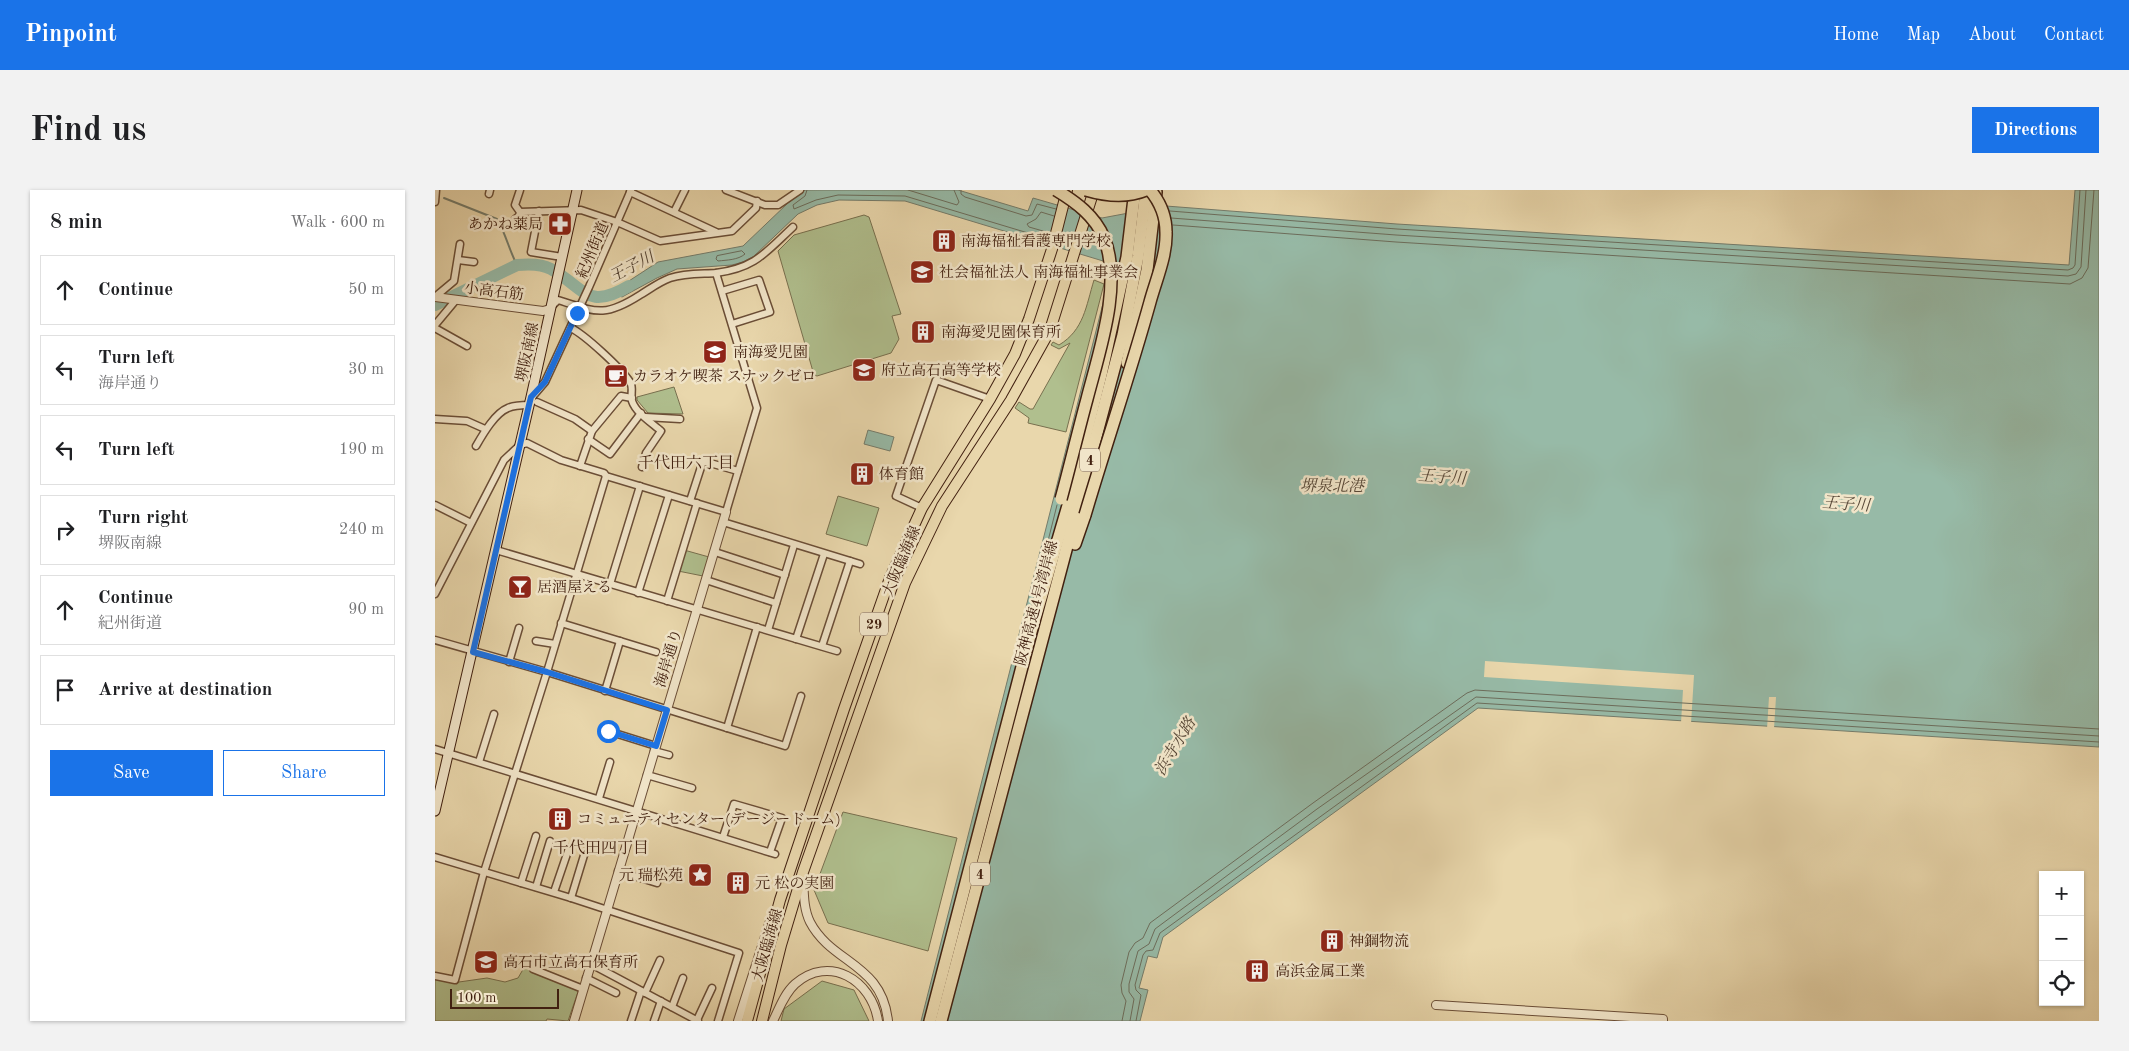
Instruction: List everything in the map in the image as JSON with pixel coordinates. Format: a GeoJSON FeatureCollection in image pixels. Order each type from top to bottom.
{"type":"FeatureCollection","features":[{"type":"Feature","properties":{"kind":"highway"},"geometry":{"type":"LineString","coordinates":[[1031,632],[1061,499],[1098,355],[1111,280],[1110,258],[1099,228],[1086,211],[1056,190]]}},
{"type":"Feature","properties":{"kind":"highway"},"geometry":{"type":"LineString","coordinates":[[1086,190],[1115,195],[1136,194],[1147,190],[1157,199],[1164,215],[1165,242],[1147,315],[1109,432]]}},
{"type":"Feature","properties":{"kind":"highway"},"geometry":{"type":"LineString","coordinates":[[1119,296],[1129,190]]}},
{"type":"Feature","properties":{"kind":"highway","name":"阪神高速4号湾岸線"},"geometry":{"type":"LineString","coordinates":[[930,1021],[1031,632],[1069,502],[1119,296],[1135,190]]}},
{"type":"Feature","properties":{"kind":"highway","name":"阪神高速4号湾岸線"},"geometry":{"type":"LineString","coordinates":[[941,1021],[1123,335],[1138,256],[1147,190]]}},
{"type":"Feature","properties":{"kind":"highway"},"geometry":{"type":"LineString","coordinates":[[1018,727],[1065,572],[1085,515],[1135,334],[1150,252],[1156,190]]}},
{"type":"Feature","properties":{"kind":"main road","name":"堺阪南線"},"geometry":{"type":"LineString","coordinates":[[435,811],[520,445],[532,401],[550,309],[577,190]]}},
{"type":"Feature","properties":{"kind":"main road","name":"大阪臨海線"},"geometry":{"type":"LineString","coordinates":[[747,1021],[775,918],[890,578],[922,508],[990,399],[1015,354],[1051,249],[1067,190]]}},
{"type":"Feature","properties":{"kind":"main road","name":"大阪臨海線"},"geometry":{"type":"LineString","coordinates":[[762,1021],[781,945],[803,872],[909,574],[942,506],[1011,400],[1050,330],[1094,190]]}},
{"type":"Feature","properties":{"kind":"street"},"geometry":{"type":"LineString","coordinates":[[435,190],[435,202]]}},
{"type":"Feature","properties":{"kind":"street"},"geometry":{"type":"LineString","coordinates":[[520,190],[515,205],[520,212]]}},
{"type":"Feature","properties":{"kind":"street"},"geometry":{"type":"LineString","coordinates":[[675,212],[685,190]]}},
{"type":"Feature","properties":{"kind":"street"},"geometry":{"type":"LineString","coordinates":[[726,190],[765,204],[778,205],[800,190]]}},
{"type":"Feature","properties":{"kind":"street"},"geometry":{"type":"LineString","coordinates":[[630,191],[717,233]]}},
{"type":"Feature","properties":{"kind":"street","name":"紀州街道"},"geometry":{"type":"LineString","coordinates":[[532,401],[545,382],[571,328],[630,191]]}},
{"type":"Feature","properties":{"kind":"street"},"geometry":{"type":"LineString","coordinates":[[520,212],[581,210],[617,222],[660,241],[732,231],[756,208],[757,201]]}},
{"type":"Feature","properties":{"kind":"street"},"geometry":{"type":"LineString","coordinates":[[539,211],[531,252],[561,262]]}},
{"type":"Feature","properties":{"kind":"street"},"geometry":{"type":"LineString","coordinates":[[515,219],[519,216],[520,212]]}},
{"type":"Feature","properties":{"kind":"street"},"geometry":{"type":"LineString","coordinates":[[550,309],[558,300],[609,311],[623,306],[669,279],[738,269],[757,260],[793,227]]}},
{"type":"Feature","properties":{"kind":"street"},"geometry":{"type":"LineString","coordinates":[[435,297],[454,281],[460,244]]}},
{"type":"Feature","properties":{"kind":"street"},"geometry":{"type":"LineString","coordinates":[[458,260],[474,262]]}},
{"type":"Feature","properties":{"kind":"street"},"geometry":{"type":"LineString","coordinates":[[435,594],[504,460],[520,445],[527,443],[561,460],[604,473],[606,476],[726,512],[757,408],[716,273]]}},
{"type":"Feature","properties":{"kind":"street"},"geometry":{"type":"LineString","coordinates":[[722,292],[759,280],[770,312],[732,324]]}},
{"type":"Feature","properties":{"kind":"street","name":"小高石筋"},"geometry":{"type":"LineString","coordinates":[[435,297],[543,311],[550,309]]}},
{"type":"Feature","properties":{"kind":"street"},"geometry":{"type":"LineString","coordinates":[[455,301],[435,327],[467,346]]}},
{"type":"Feature","properties":{"kind":"street"},"geometry":{"type":"LineString","coordinates":[[571,328],[591,343],[625,376],[631,384],[632,398],[643,415],[661,431],[646,453],[642,467]]}},
{"type":"Feature","properties":{"kind":"street"},"geometry":{"type":"LineString","coordinates":[[922,508],[896,496],[936,380],[990,399]]}},
{"type":"Feature","properties":{"kind":"street"},"geometry":{"type":"LineString","coordinates":[[580,466],[592,431],[621,396],[632,398]]}},
{"type":"Feature","properties":{"kind":"street"},"geometry":{"type":"LineString","coordinates":[[477,446],[485,429],[509,407],[532,401],[575,419],[592,431]]}},
{"type":"Feature","properties":{"kind":"street"},"geometry":{"type":"LineString","coordinates":[[643,415],[680,419]]}},
{"type":"Feature","properties":{"kind":"street"},"geometry":{"type":"LineString","coordinates":[[588,439],[610,454],[643,415]]}},
{"type":"Feature","properties":{"kind":"street"},"geometry":{"type":"LineString","coordinates":[[435,419],[467,421],[485,429]]}},
{"type":"Feature","properties":{"kind":"street"},"geometry":{"type":"LineString","coordinates":[[667,601],[703,461],[738,471]]}},
{"type":"Feature","properties":{"kind":"street"},"geometry":{"type":"LineString","coordinates":[[435,976],[455,980],[484,872],[606,476]]}},
{"type":"Feature","properties":{"kind":"street"},"geometry":{"type":"LineString","coordinates":[[610,584],[640,486]]}},
{"type":"Feature","properties":{"kind":"street"},"geometry":{"type":"LineString","coordinates":[[638,593],[669,495]]}},
{"type":"Feature","properties":{"kind":"street"},"geometry":{"type":"LineString","coordinates":[[435,505],[471,523]]}},
{"type":"Feature","properties":{"kind":"street","name":"海岸通り"},"geometry":{"type":"LineString","coordinates":[[574,1021],[726,512]]}},
{"type":"Feature","properties":{"kind":"street"},"geometry":{"type":"LineString","coordinates":[[723,522],[860,564]]}},
{"type":"Feature","properties":{"kind":"street"},"geometry":{"type":"LineString","coordinates":[[768,630],[794,545]]}},
{"type":"Feature","properties":{"kind":"street"},"geometry":{"type":"LineString","coordinates":[[496,550],[837,652]]}},
{"type":"Feature","properties":{"kind":"street"},"geometry":{"type":"LineString","coordinates":[[715,552],[785,575]]}},
{"type":"Feature","properties":{"kind":"street"},"geometry":{"type":"LineString","coordinates":[[796,639],[824,554]]}},
{"type":"Feature","properties":{"kind":"street"},"geometry":{"type":"LineString","coordinates":[[822,646],[850,561]]}},
{"type":"Feature","properties":{"kind":"street"},"geometry":{"type":"LineString","coordinates":[[706,580],[776,603]]}},
{"type":"Feature","properties":{"kind":"street"},"geometry":{"type":"LineString","coordinates":[[561,623],[656,652]]}},
{"type":"Feature","properties":{"kind":"street"},"geometry":{"type":"LineString","coordinates":[[727,728],[757,627]]}},
{"type":"Feature","properties":{"kind":"street"},"geometry":{"type":"LineString","coordinates":[[509,662],[519,628]]}},
{"type":"Feature","properties":{"kind":"street"},"geometry":{"type":"LineString","coordinates":[[435,640],[547,672],[785,746],[801,696]]}},
{"type":"Feature","properties":{"kind":"street"},"geometry":{"type":"LineString","coordinates":[[536,641],[555,644]]}},
{"type":"Feature","properties":{"kind":"street"},"geometry":{"type":"LineString","coordinates":[[605,690],[620,641]]}},
{"type":"Feature","properties":{"kind":"street"},"geometry":{"type":"LineString","coordinates":[[479,762],[494,714]]}},
{"type":"Feature","properties":{"kind":"street"},"geometry":{"type":"LineString","coordinates":[[608,731],[669,755]]}},
{"type":"Feature","properties":{"kind":"street"},"geometry":{"type":"LineString","coordinates":[[435,749],[599,798],[772,853],[781,818],[734,804],[723,837]]}},
{"type":"Feature","properties":{"kind":"street"},"geometry":{"type":"LineString","coordinates":[[599,798],[610,762]]}},
{"type":"Feature","properties":{"kind":"street"},"geometry":{"type":"LineString","coordinates":[[647,775],[692,788]]}},
{"type":"Feature","properties":{"kind":"street"},"geometry":{"type":"LineString","coordinates":[[521,883],[536,836]]}},
{"type":"Feature","properties":{"kind":"street"},"geometry":{"type":"LineString","coordinates":[[536,887],[550,841]]}},
{"type":"Feature","properties":{"kind":"street"},"geometry":{"type":"LineString","coordinates":[[738,1021],[765,934],[798,847]]}},
{"type":"Feature","properties":{"kind":"street"},"geometry":{"type":"LineString","coordinates":[[554,892],[569,848]]}},
{"type":"Feature","properties":{"kind":"street"},"geometry":{"type":"LineString","coordinates":[[571,898],[585,852]]}},
{"type":"Feature","properties":{"kind":"street"},"geometry":{"type":"LineString","coordinates":[[435,858],[554,892],[739,952],[718,1021]]}},
{"type":"Feature","properties":{"kind":"street"},"geometry":{"type":"LineString","coordinates":[[618,871],[657,883]]}},
{"type":"Feature","properties":{"kind":"street"},"geometry":{"type":"LineString","coordinates":[[803,872],[805,907],[810,921],[825,941],[874,982],[883,998],[888,1021]]}},
{"type":"Feature","properties":{"kind":"street"},"geometry":{"type":"LineString","coordinates":[[631,1021],[643,992],[660,960]]}},
{"type":"Feature","properties":{"kind":"street"},"geometry":{"type":"LineString","coordinates":[[591,964],[672,1007],[686,1018],[697,1021],[712,988]]}},
{"type":"Feature","properties":{"kind":"street"},"geometry":{"type":"LineString","coordinates":[[533,969],[583,989]]}},
{"type":"Feature","properties":{"kind":"street"},"geometry":{"type":"LineString","coordinates":[[773,1021],[787,994],[795,984],[815,974],[838,972],[847,975],[862,986],[874,1006],[878,1021]]}},
{"type":"Feature","properties":{"kind":"street"},"geometry":{"type":"LineString","coordinates":[[587,978],[616,993]]}},
{"type":"Feature","properties":{"kind":"street"},"geometry":{"type":"LineString","coordinates":[[672,1007],[683,978]]}},
{"type":"Feature","properties":{"kind":"street"},"geometry":{"type":"LineString","coordinates":[[654,1021],[661,1002]]}},
{"type":"Feature","properties":{"kind":"street"},"geometry":{"type":"LineString","coordinates":[[1435,1005],[1599,1014],[1663,1019],[1663,1021]]}},
{"type":"Feature","properties":{"kind":"shaded area"},"geometry":{"type":"Polygon","coordinates":[[[864,215],[869,217],[901,314],[892,316],[899,339],[891,353],[817,376],[814,375],[778,251],[794,235],[864,215]]]}},
{"type":"Feature","properties":{"kind":"shaded area"},"geometry":{"type":"Polygon","coordinates":[[[1094,280],[1104,284],[1066,432],[1028,423],[1029,418],[1015,408],[1019,402],[1033,409],[1070,343],[1059,349],[1051,345],[1053,342],[1059,345],[1079,325],[1094,280]]]}},
{"type":"Feature","properties":{"kind":"shaded area"},"geometry":{"type":"Polygon","coordinates":[[[674,387],[683,414],[648,413],[637,400],[637,397],[674,387]]]}},
{"type":"Feature","properties":{"kind":"shaded area"},"geometry":{"type":"Polygon","coordinates":[[[838,496],[879,508],[867,546],[826,534],[838,496]]]}},
{"type":"Feature","properties":{"kind":"shaded area"},"geometry":{"type":"Polygon","coordinates":[[[684,550],[709,557],[703,576],[678,571],[684,550]]]}},
{"type":"Feature","properties":{"kind":"shaded area"},"geometry":{"type":"Polygon","coordinates":[[[843,812],[957,838],[928,951],[828,923],[814,890],[843,812]]]}},
{"type":"Feature","properties":{"kind":"shaded area"},"geometry":{"type":"Polygon","coordinates":[[[525,966],[579,989],[568,1021],[547,1019],[546,1021],[435,1021],[435,978],[459,982],[487,978],[505,982],[518,978],[525,966]]]}},
{"type":"Feature","properties":{"kind":"shaded area"},"geometry":{"type":"Polygon","coordinates":[[[822,981],[854,990],[869,1021],[781,1021],[784,1009],[822,981]]]}},
{"type":"Feature","properties":{"kind":"water","name":"堺泉北港"},"geometry":{"type":"Polygon","coordinates":[[[805,190],[958,190],[1028,211],[1033,198],[1102,218],[1166,206],[1397,224],[2069,265],[2075,190],[2099,190],[2099,747],[1478,708],[1163,937],[1157,958],[1148,956],[1139,988],[1148,990],[1140,1021],[921,1021],[1113,264],[905,201],[839,200],[817,205],[798,214],[753,257],[743,262],[732,265],[677,269],[622,297],[612,292],[658,262],[743,246],[788,203],[805,190]]]}},
{"type":"Feature","properties":{"kind":"water"},"geometry":{"type":"Polygon","coordinates":[[[868,430],[894,437],[890,451],[864,444],[868,430]]]}},
{"type":"Feature","properties":{"kind":"pier"},"geometry":{"type":"Polygon","coordinates":[[[1485,661],[1694,675],[1691,724],[1681,723],[1683,690],[1484,677],[1485,661]]]}},
{"type":"Feature","properties":{"kind":"pier"},"geometry":{"type":"Polygon","coordinates":[[[1769,697],[1776,697],[1774,729],[1767,729],[1769,697]]]}},
{"type":"Feature","properties":{"kind":"waterway"},"geometry":{"type":"LineString","coordinates":[[444,198],[497,219],[517,265]]}},
{"type":"Feature","properties":{"kind":"waterway","name":"王子川"},"geometry":{"type":"LineString","coordinates":[[435,305],[517,265],[525,264],[547,267],[587,294],[595,297],[604,297],[629,286]]}},
{"type":"Feature","properties":{"kind":"place","name":"あかね薬局"},"geometry":{"type":"Point","coordinates":[560,224]}},
{"type":"Feature","properties":{"kind":"place","name":"南海福祉看護専門学校"},"geometry":{"type":"Point","coordinates":[944,241]}},
{"type":"Feature","properties":{"kind":"place","name":"社会福祉法人 南海福祉事業会"},"geometry":{"type":"Point","coordinates":[922,272]}},
{"type":"Feature","properties":{"kind":"place","name":"南海愛児園保育所"},"geometry":{"type":"Point","coordinates":[923,332]}},
{"type":"Feature","properties":{"kind":"place","name":"南海愛児園"},"geometry":{"type":"Point","coordinates":[715,352]}},
{"type":"Feature","properties":{"kind":"place","name":"府立高石高等学校"},"geometry":{"type":"Point","coordinates":[864,370]}},
{"type":"Feature","properties":{"kind":"place","name":"カラオケ喫茶 スナックゼロ"},"geometry":{"type":"Point","coordinates":[616,376]}},
{"type":"Feature","properties":{"kind":"place","name":"体育館"},"geometry":{"type":"Point","coordinates":[862,474]}},
{"type":"Feature","properties":{"kind":"place","name":"居酒屋える"},"geometry":{"type":"Point","coordinates":[520,587]}},
{"type":"Feature","properties":{"kind":"place","name":"コミュニティセンター(デージードーム)"},"geometry":{"type":"Point","coordinates":[560,819]}},
{"type":"Feature","properties":{"kind":"place","name":"元 瑞松苑"},"geometry":{"type":"Point","coordinates":[700,875]}},
{"type":"Feature","properties":{"kind":"place","name":"元 松の実園"},"geometry":{"type":"Point","coordinates":[738,883]}},
{"type":"Feature","properties":{"kind":"place","name":"神鋼物流"},"geometry":{"type":"Point","coordinates":[1332,941]}},
{"type":"Feature","properties":{"kind":"place","name":"高石市立高石保育所"},"geometry":{"type":"Point","coordinates":[486,962]}},
{"type":"Feature","properties":{"kind":"place","name":"高浜金属工業"},"geometry":{"type":"Point","coordinates":[1257,971]}},
{"type":"Feature","properties":{"kind":"district","name":"千代田六丁目"},"geometry":{"type":"Point","coordinates":[686,462]}},
{"type":"Feature","properties":{"kind":"district","name":"千代田四丁目"},"geometry":{"type":"Point","coordinates":[601,847]}},
{"type":"Feature","properties":{"kind":"route"},"geometry":{"type":"LineString","coordinates":[[577,313],[545,382],[531,397],[473,652],[547,672],[667,710],[656,746],[608,731]]}},
{"type":"Feature","properties":{"kind":"water label","name":"浜寺水路"},"geometry":{"type":"Point","coordinates":[1174,746]}}]}
